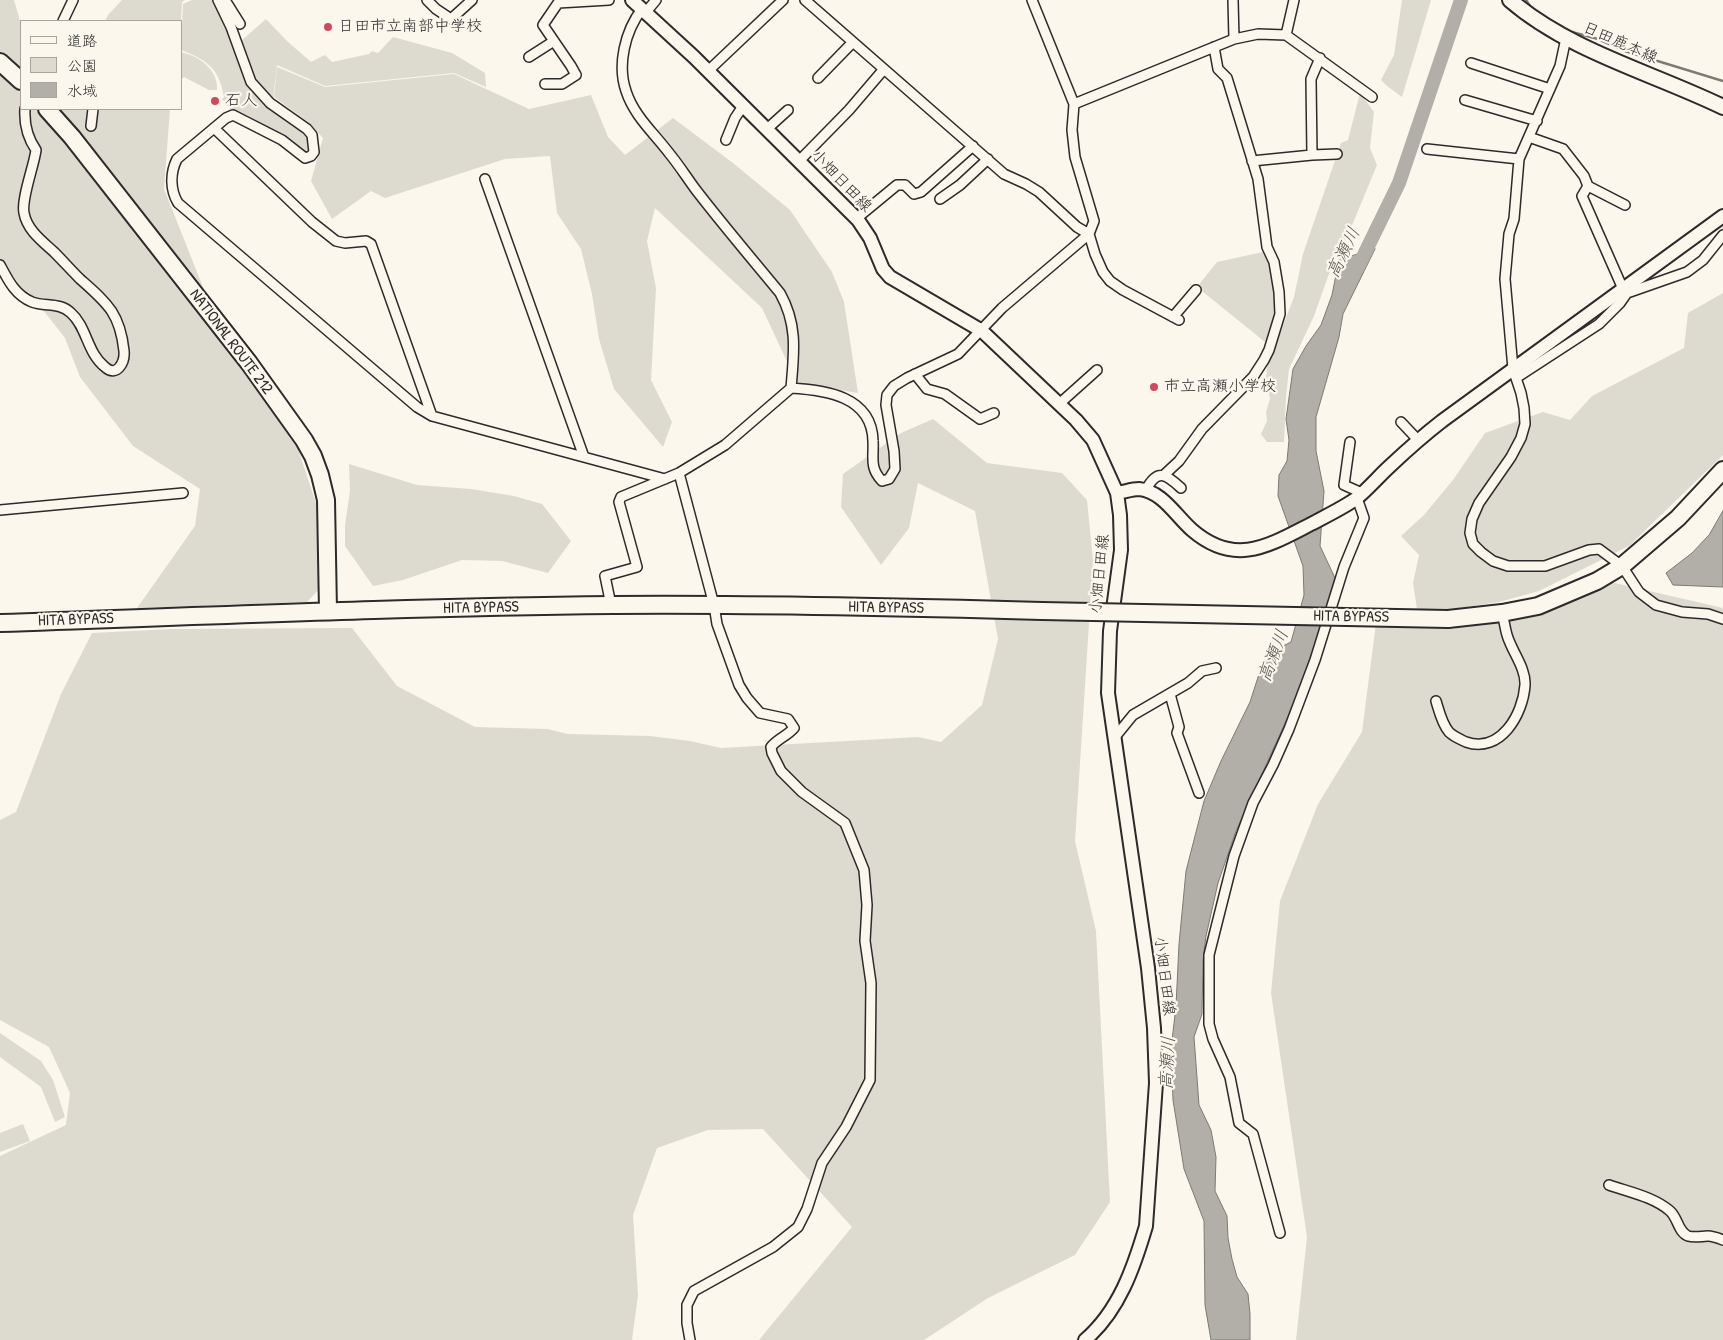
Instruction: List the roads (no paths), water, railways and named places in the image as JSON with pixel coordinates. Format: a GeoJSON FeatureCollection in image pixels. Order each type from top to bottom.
{"type":"FeatureCollection","features":[{"type":"Feature","properties":{"kind":"highway"},"geometry":{"type":"LineString","coordinates":[[0,62],[20,80]]}},
{"type":"Feature","properties":{"kind":"highway","name":"NATIONAL ROUTE 212"},"geometry":{"type":"LineString","coordinates":[[48,110],[72,137],[248,363],[304,440],[313,456],[326,500],[328,612]]}},
{"type":"Feature","properties":{"kind":"highway","name":"HITA BYPASS"},"geometry":{"type":"LineString","coordinates":[[0,623],[611,605],[714,605],[1448,619],[1502,613],[1538,606],[1596,581],[1622,566],[1678,518],[1723,470]]}},
{"type":"Feature","properties":{"kind":"main road","name":"日田鹿本線"},"geometry":{"type":"LineString","coordinates":[[1510,0],[1540,24],[1566,38],[1723,107]]}},
{"type":"Feature","properties":{"kind":"main road","name":"小畑日田線"},"geometry":{"type":"LineString","coordinates":[[640,7],[708,71],[857,218],[870,238],[878,260],[890,277],[982,331],[1076,420],[1093,440],[1117,493],[1121,550],[1110,631],[1108,693],[1148,968],[1154,1028],[1156,1083],[1146,1226],[1122,1292],[1094,1332],[1085,1340]]}},
{"type":"Feature","properties":{"kind":"main road"},"geometry":{"type":"LineString","coordinates":[[1117,493],[1138,489],[1153,492],[1193,531],[1210,542],[1230,550],[1244,551],[1261,548],[1288,536],[1339,509],[1359,495],[1418,440],[1514,373],[1723,216]]}},
{"type":"Feature","properties":{"kind":"street"},"geometry":{"type":"LineString","coordinates":[[218,0],[231,27],[251,82],[270,103],[312,134],[314,152],[311,156],[305,158],[282,140],[233,115],[226,118],[177,159],[173,167],[172,189],[178,203],[417,407],[432,416],[665,479]]}},
{"type":"Feature","properties":{"kind":"street"},"geometry":{"type":"LineString","coordinates":[[225,0],[240,24]]}},
{"type":"Feature","properties":{"kind":"street"},"geometry":{"type":"LineString","coordinates":[[428,0],[451,19],[472,0]]}},
{"type":"Feature","properties":{"kind":"street"},"geometry":{"type":"LineString","coordinates":[[545,84],[562,84],[576,75],[543,25],[558,3],[609,0]]}},
{"type":"Feature","properties":{"kind":"street"},"geometry":{"type":"LineString","coordinates":[[611,605],[605,576],[637,566],[619,502],[621,497],[679,473],[726,445],[791,388],[794,346],[793,328],[788,307],[780,293],[696,191],[669,152],[634,110],[626,90],[622,71],[623,56],[629,31],[640,7],[656,0]]}},
{"type":"Feature","properties":{"kind":"street"},"geometry":{"type":"LineString","coordinates":[[708,71],[783,0]]}},
{"type":"Feature","properties":{"kind":"street"},"geometry":{"type":"LineString","coordinates":[[805,0],[1004,174],[1039,192],[1077,227],[1088,234],[1094,254],[1110,281],[1176,318],[1196,290]]}},
{"type":"Feature","properties":{"kind":"street"},"geometry":{"type":"LineString","coordinates":[[791,388],[834,394],[851,401],[865,415],[870,425],[874,439],[872,465],[876,474],[882,481],[889,479],[895,468],[886,405],[887,395],[894,386],[958,354],[1010,302],[1088,234],[1094,221],[1075,157],[1072,130],[1074,104],[1032,0]]}},
{"type":"Feature","properties":{"kind":"street"},"geometry":{"type":"LineString","coordinates":[[1233,0],[1234,39]]}},
{"type":"Feature","properties":{"kind":"street"},"geometry":{"type":"LineString","coordinates":[[1286,35],[1294,0]]}},
{"type":"Feature","properties":{"kind":"street"},"geometry":{"type":"LineString","coordinates":[[63,20],[70,1]]}},
{"type":"Feature","properties":{"kind":"street"},"geometry":{"type":"LineString","coordinates":[[1074,104],[1234,39],[1258,34],[1286,35],[1372,97]]}},
{"type":"Feature","properties":{"kind":"street"},"geometry":{"type":"LineString","coordinates":[[1566,38],[1560,66],[1519,159],[1514,219],[1509,234],[1505,278],[1514,373],[1524,408],[1524,424],[1521,438],[1511,457],[1479,503],[1472,519],[1470,533],[1473,544],[1494,561],[1508,566],[1544,566],[1589,550],[1599,549],[1622,566],[1639,592],[1656,605],[1682,612],[1708,614],[1723,619]]}},
{"type":"Feature","properties":{"kind":"street"},"geometry":{"type":"LineString","coordinates":[[529,57],[554,41]]}},
{"type":"Feature","properties":{"kind":"street"},"geometry":{"type":"LineString","coordinates":[[818,78],[853,42]]}},
{"type":"Feature","properties":{"kind":"street"},"geometry":{"type":"LineString","coordinates":[[1164,475],[1179,461],[1202,429],[1253,377],[1269,350],[1280,314],[1278,285],[1274,262],[1267,247],[1258,179],[1227,78],[1218,69],[1214,47]]}},
{"type":"Feature","properties":{"kind":"street"},"geometry":{"type":"LineString","coordinates":[[1312,155],[1310,79],[1320,58]]}},
{"type":"Feature","properties":{"kind":"street"},"geometry":{"type":"LineString","coordinates":[[1471,63],[1550,88]]}},
{"type":"Feature","properties":{"kind":"street"},"geometry":{"type":"LineString","coordinates":[[798,161],[849,110],[884,69]]}},
{"type":"Feature","properties":{"kind":"street"},"geometry":{"type":"LineString","coordinates":[[1465,100],[1537,120]]}},
{"type":"Feature","properties":{"kind":"street"},"geometry":{"type":"LineString","coordinates":[[726,140],[735,118],[743,106]]}},
{"type":"Feature","properties":{"kind":"street"},"geometry":{"type":"LineString","coordinates":[[0,266],[14,289],[20,295],[32,302],[56,305],[70,311],[79,321],[94,356],[106,368],[119,369],[124,357],[123,345],[119,324],[110,306],[40,240],[23,213],[36,150],[28,138],[24,118],[25,110]]}},
{"type":"Feature","properties":{"kind":"street"},"geometry":{"type":"LineString","coordinates":[[91,126],[93,110]]}},
{"type":"Feature","properties":{"kind":"street"},"geometry":{"type":"LineString","coordinates":[[767,129],[788,110]]}},
{"type":"Feature","properties":{"kind":"street"},"geometry":{"type":"LineString","coordinates":[[214,128],[312,222],[336,242],[366,241],[371,244],[432,416]]}},
{"type":"Feature","properties":{"kind":"street"},"geometry":{"type":"LineString","coordinates":[[1529,137],[1563,149],[1584,176],[1588,186],[1625,205]]}},
{"type":"Feature","properties":{"kind":"street"},"geometry":{"type":"LineString","coordinates":[[857,218],[897,185],[904,185],[914,194],[921,192],[973,146]]}},
{"type":"Feature","properties":{"kind":"street"},"geometry":{"type":"LineString","coordinates":[[1428,149],[1519,159]]}},
{"type":"Feature","properties":{"kind":"street"},"geometry":{"type":"LineString","coordinates":[[1252,161],[1337,154]]}},
{"type":"Feature","properties":{"kind":"street"},"geometry":{"type":"LineString","coordinates":[[940,199],[988,159]]}},
{"type":"Feature","properties":{"kind":"street"},"geometry":{"type":"LineString","coordinates":[[485,179],[584,457]]}},
{"type":"Feature","properties":{"kind":"street"},"geometry":{"type":"LineString","coordinates":[[1588,186],[1582,196],[1625,291],[1687,272],[1703,260],[1723,235]]}},
{"type":"Feature","properties":{"kind":"street"},"geometry":{"type":"LineString","coordinates":[[1059,404],[1097,370]]}},
{"type":"Feature","properties":{"kind":"street"},"geometry":{"type":"LineString","coordinates":[[915,374],[927,389],[945,394],[980,419],[994,413]]}},
{"type":"Feature","properties":{"kind":"street"},"geometry":{"type":"LineString","coordinates":[[1401,422],[1418,440]]}},
{"type":"Feature","properties":{"kind":"street"},"geometry":{"type":"LineString","coordinates":[[1280,1233],[1253,1134],[1239,1123],[1230,1077],[1213,1039],[1209,1024],[1209,955],[1234,856],[1253,803],[1273,765],[1292,720],[1315,660],[1344,567],[1364,518],[1359,495],[1344,485],[1350,442]]}},
{"type":"Feature","properties":{"kind":"street"},"geometry":{"type":"LineString","coordinates":[[679,473],[714,605],[717,624],[739,685],[760,713],[788,719],[794,728],[786,737],[777,740],[771,747],[780,771],[802,792],[845,823],[864,870],[868,905],[865,941],[872,983],[870,1080],[846,1127],[822,1163],[807,1209],[798,1227],[773,1247],[694,1291],[687,1305],[687,1323],[690,1340]]}},
{"type":"Feature","properties":{"kind":"street"},"geometry":{"type":"LineString","coordinates":[[1146,490],[1152,479],[1158,475],[1164,475],[1181,488]]}},
{"type":"Feature","properties":{"kind":"street"},"geometry":{"type":"LineString","coordinates":[[0,510],[183,493]]}},
{"type":"Feature","properties":{"kind":"street"},"geometry":{"type":"LineString","coordinates":[[1436,701],[1441,718],[1449,732],[1456,738],[1478,745],[1492,742],[1502,735],[1518,715],[1523,700],[1525,684],[1522,668],[1507,636],[1502,613]]}},
{"type":"Feature","properties":{"kind":"street"},"geometry":{"type":"LineString","coordinates":[[1115,737],[1133,715],[1188,683],[1202,671],[1216,668]]}},
{"type":"Feature","properties":{"kind":"street"},"geometry":{"type":"LineString","coordinates":[[1170,694],[1179,727],[1177,733],[1199,793]]}},
{"type":"Feature","properties":{"kind":"street"},"geometry":{"type":"LineString","coordinates":[[1609,1185],[1655,1201],[1666,1208],[1672,1213],[1687,1236],[1710,1236],[1723,1240]]}},
{"type":"Feature","properties":{"kind":"water"},"geometry":{"type":"Polygon","coordinates":[[[1375,249],[1343,314],[1339,337],[1316,417],[1316,451],[1324,491],[1320,546],[1335,578],[1321,627],[1296,699],[1236,831],[1218,883],[1206,936],[1203,960],[1202,1014],[1194,1037],[1199,1105],[1211,1130],[1216,1157],[1215,1191],[1227,1216],[1228,1238],[1232,1259],[1237,1277],[1248,1294],[1250,1314],[1250,1340],[1211,1340],[1205,1305],[1204,1221],[1184,1169],[1173,1100],[1171,1049],[1186,871],[1204,801],[1221,761],[1250,702],[1260,671],[1273,651],[1291,642],[1304,595],[1303,566],[1278,496],[1279,475],[1287,461],[1289,440],[1286,419],[1293,369],[1321,325],[1332,295],[1339,260],[1375,249]]]}},
{"type":"Feature","properties":{"kind":"water"},"geometry":{"type":"Polygon","coordinates":[[[1723,511],[1723,587],[1673,585],[1666,573],[1692,553],[1709,535],[1723,511]]]}},
{"type":"Feature","properties":{"kind":"waterway","name":"高瀬川"},"geometry":{"type":"LineString","coordinates":[[1357,269],[1399,183],[1461,0]]}},
{"type":"Feature","properties":{"kind":"waterway"},"geometry":{"type":"LineString","coordinates":[[1526,0],[1532,9]]}},
{"type":"Feature","properties":{"kind":"waterway"},"geometry":{"type":"LineString","coordinates":[[1551,21],[1563,27]]}},
{"type":"Feature","properties":{"kind":"waterway"},"geometry":{"type":"LineString","coordinates":[[1572,32],[1598,39],[1625,51],[1723,81]]}},
{"type":"Feature","properties":{"kind":"place","name":"日田市立南部中学校"},"geometry":{"type":"Point","coordinates":[328,27]}},
{"type":"Feature","properties":{"kind":"place","name":"石人"},"geometry":{"type":"Point","coordinates":[215,101]}},
{"type":"Feature","properties":{"kind":"place","name":"市立高瀬小学校"},"geometry":{"type":"Point","coordinates":[1154,387]}}]}
